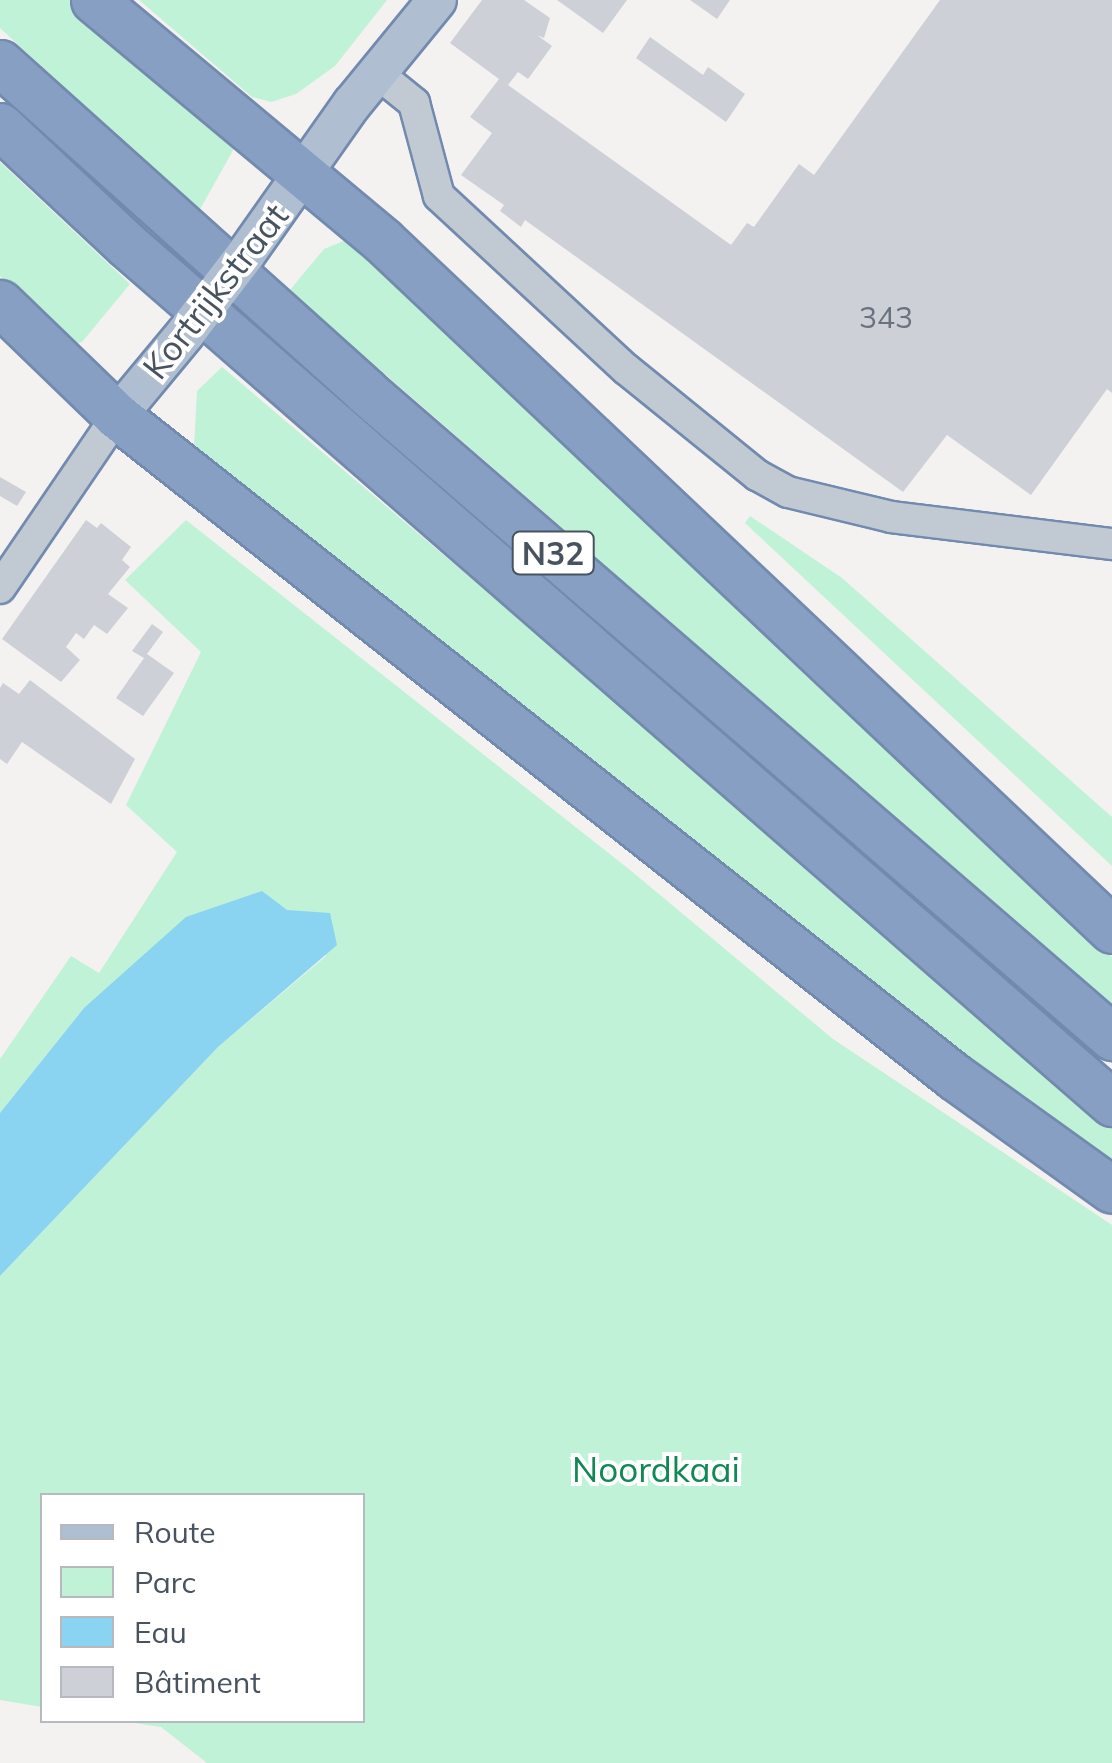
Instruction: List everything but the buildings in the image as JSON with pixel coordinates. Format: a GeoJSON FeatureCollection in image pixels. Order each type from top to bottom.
{"type":"FeatureCollection","features":[{"type":"Feature","properties":{"kind":"highway"},"geometry":{"type":"LineString","coordinates":[[94,0],[304,175],[860,685],[1112,930]]}},
{"type":"Feature","properties":{"kind":"highway","name":"N32"},"geometry":{"type":"LineString","coordinates":[[0,63],[365,392],[1112,1036]]}},
{"type":"Feature","properties":{"kind":"highway","name":"N32"},"geometry":{"type":"LineString","coordinates":[[0,126],[126,244],[1112,1103]]}},
{"type":"Feature","properties":{"kind":"highway"},"geometry":{"type":"LineString","coordinates":[[0,303],[116,416],[955,1077],[1112,1190]]}},
{"type":"Feature","properties":{"kind":"main road","name":"Kortrijkstraat"},"geometry":{"type":"LineString","coordinates":[[116,416],[185,334],[378,73],[437,0]]}},
{"type":"Feature","properties":{"kind":"street"},"geometry":{"type":"LineString","coordinates":[[378,73],[414,103],[439,196],[626,369],[757,475],[788,492],[890,516],[1112,544]]}},
{"type":"Feature","properties":{"kind":"street","name":"Kortrijkstraat"},"geometry":{"type":"LineString","coordinates":[[0,588],[116,416]]}},
{"type":"Feature","properties":{"kind":"green space"},"geometry":{"type":"Polygon","coordinates":[[[0,0],[76,0],[236,145],[199,211],[0,28],[0,0]]]}},
{"type":"Feature","properties":{"kind":"green space"},"geometry":{"type":"Polygon","coordinates":[[[139,0],[387,0],[335,66],[296,94],[271,102],[252,97],[139,0]]]}},
{"type":"Feature","properties":{"kind":"green space"},"geometry":{"type":"Polygon","coordinates":[[[0,162],[130,284],[82,342],[68,346],[0,276],[0,162]]]}},
{"type":"Feature","properties":{"kind":"green space"},"geometry":{"type":"Polygon","coordinates":[[[351,238],[1071,912],[1112,957],[1112,1010],[563,538],[567,532],[289,291],[324,249],[351,238]]]}},
{"type":"Feature","properties":{"kind":"green space"},"geometry":{"type":"Polygon","coordinates":[[[222,367],[1112,1122],[1112,1161],[984,1074],[194,447],[197,391],[222,367]]]}},
{"type":"Feature","properties":{"kind":"green space"},"geometry":{"type":"Polygon","coordinates":[[[750,516],[842,578],[1112,817],[1112,866],[745,523],[750,516]]]}},
{"type":"Feature","properties":{"kind":"green space","name":"Noordkaai"},"geometry":{"type":"Polygon","coordinates":[[[186,520],[630,870],[833,1039],[1112,1225],[1112,1763],[207,1763],[161,1727],[134,1723],[365,1723],[365,1493],[40,1493],[40,1707],[0,1700],[0,1276],[218,1047],[326,956],[308,913],[286,910],[84,1008],[0,1113],[0,1059],[71,956],[99,973],[177,852],[126,805],[201,652],[125,580],[186,520]]]}},
{"type":"Feature","properties":{"kind":"water"},"geometry":{"type":"Polygon","coordinates":[[[262,891],[287,910],[330,913],[337,945],[218,1047],[0,1276],[0,1113],[84,1008],[186,917],[262,891]]]}}]}
